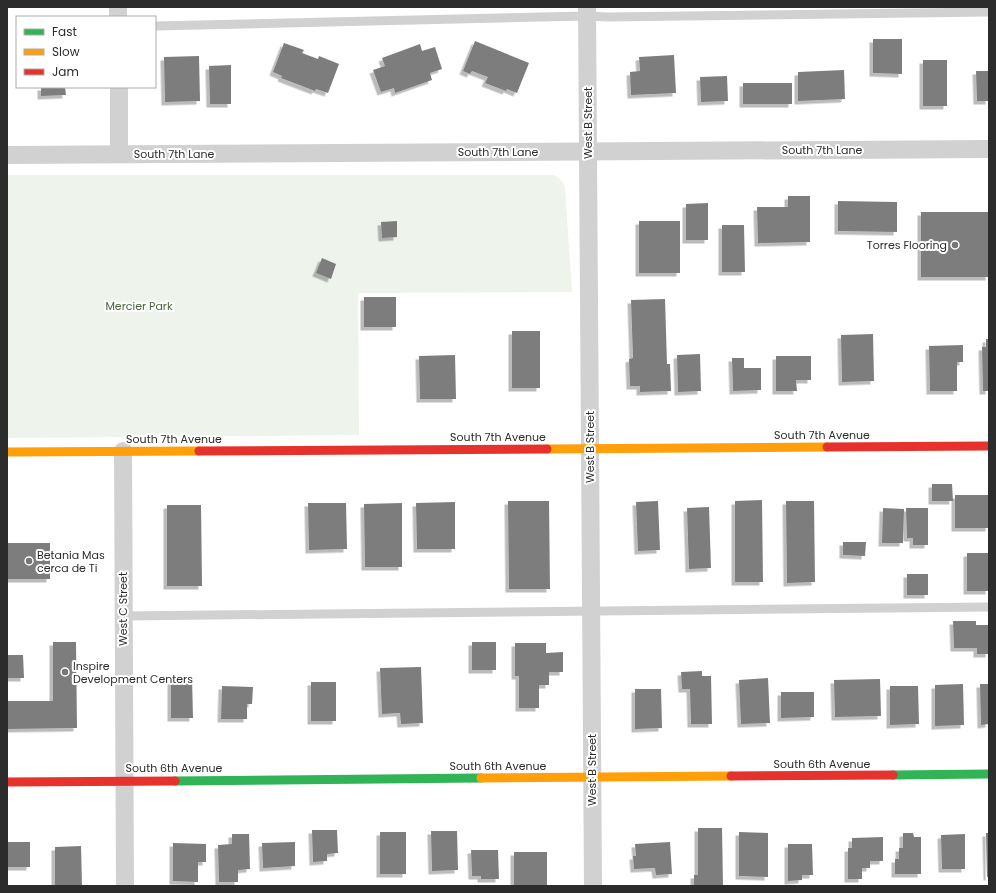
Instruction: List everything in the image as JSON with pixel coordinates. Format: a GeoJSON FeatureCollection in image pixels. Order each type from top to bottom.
{"type":"FeatureCollection","features":[{"type":"Feature","properties":{"kind":"street","name":"West B Street"},"geometry":{"type":"LineString","coordinates":[[587,12],[593,886]]}},
{"type":"Feature","properties":{"kind":"street"},"geometry":{"type":"LineString","coordinates":[[118,88],[119,154]]}},
{"type":"Feature","properties":{"kind":"street","name":"South 7th Lane"},"geometry":{"type":"LineString","coordinates":[[7,155],[989,149]]}},
{"type":"Feature","properties":{"kind":"street","name":"South 7th Avenue"},"geometry":{"type":"LineString","coordinates":[[7,452],[989,446]]}},
{"type":"Feature","properties":{"kind":"street","name":"West C Street"},"geometry":{"type":"LineString","coordinates":[[122,451],[125,886]]}},
{"type":"Feature","properties":{"kind":"street","name":"South 6th Avenue"},"geometry":{"type":"LineString","coordinates":[[7,782],[989,774]]}},
{"type":"Feature","properties":{"kind":"lane"},"geometry":{"type":"LineString","coordinates":[[156,26],[587,12],[608,17],[989,12]]}},
{"type":"Feature","properties":{"kind":"lane"},"geometry":{"type":"LineString","coordinates":[[123,616],[989,607]]}},
{"type":"Feature","properties":{"kind":"green space","name":"Mercier Park"},"geometry":{"type":"Polygon","coordinates":[[[7,175],[554,175],[561,180],[565,188],[572,292],[358,293],[359,435],[7,438],[7,175]]]}},
{"type":"Feature","properties":{"kind":"building"},"geometry":{"type":"Polygon","coordinates":[[[873,39],[902,39],[902,74],[873,73],[873,39]]]}},
{"type":"Feature","properties":{"kind":"building"},"geometry":{"type":"Polygon","coordinates":[[[475,41],[529,63],[517,93],[507,89],[506,91],[485,83],[488,77],[472,71],[470,74],[463,71],[475,41]]]}},
{"type":"Feature","properties":{"kind":"building"},"geometry":{"type":"Polygon","coordinates":[[[284,43],[304,50],[302,53],[318,59],[319,56],[339,64],[328,93],[316,89],[315,91],[281,78],[282,76],[273,72],[284,43]]]}},
{"type":"Feature","properties":{"kind":"building"},"geometry":{"type":"Polygon","coordinates":[[[420,44],[422,51],[435,47],[442,69],[430,73],[432,80],[395,93],[394,88],[381,92],[373,70],[385,66],[382,58],[420,44]]]}},
{"type":"Feature","properties":{"kind":"building"},"geometry":{"type":"Polygon","coordinates":[[[674,55],[676,93],[631,95],[630,72],[640,71],[639,57],[674,55]]]}},
{"type":"Feature","properties":{"kind":"building"},"geometry":{"type":"Polygon","coordinates":[[[199,56],[200,101],[165,102],[164,57],[199,56]]]}},
{"type":"Feature","properties":{"kind":"building"},"geometry":{"type":"Polygon","coordinates":[[[923,60],[947,60],[947,106],[923,106],[923,60]]]}},
{"type":"Feature","properties":{"kind":"building"},"geometry":{"type":"Polygon","coordinates":[[[231,65],[231,104],[210,104],[209,66],[231,65]]]}},
{"type":"Feature","properties":{"kind":"building"},"geometry":{"type":"Polygon","coordinates":[[[844,70],[845,99],[798,101],[798,72],[844,70]]]}},
{"type":"Feature","properties":{"kind":"building"},"geometry":{"type":"Polygon","coordinates":[[[976,71],[989,71],[989,101],[977,101],[976,71]]]}},
{"type":"Feature","properties":{"kind":"building"},"geometry":{"type":"Polygon","coordinates":[[[727,76],[728,101],[701,102],[700,77],[727,76]]]}},
{"type":"Feature","properties":{"kind":"building"},"geometry":{"type":"Polygon","coordinates":[[[743,83],[792,83],[792,104],[743,104],[743,83]]]}},
{"type":"Feature","properties":{"kind":"building"},"geometry":{"type":"Polygon","coordinates":[[[41,88],[65,88],[66,95],[41,96],[41,88]]]}},
{"type":"Feature","properties":{"kind":"building"},"geometry":{"type":"Polygon","coordinates":[[[788,196],[810,196],[810,242],[758,243],[757,207],[788,207],[788,196]]]}},
{"type":"Feature","properties":{"kind":"building"},"geometry":{"type":"Polygon","coordinates":[[[838,201],[897,202],[897,232],[838,231],[838,201]]]}},
{"type":"Feature","properties":{"kind":"building"},"geometry":{"type":"Polygon","coordinates":[[[708,203],[708,240],[686,240],[686,204],[708,203]]]}},
{"type":"Feature","properties":{"kind":"building","name":"Torres Flooring"},"geometry":{"type":"Polygon","coordinates":[[[921,212],[989,212],[989,277],[921,277],[921,212]]]}},
{"type":"Feature","properties":{"kind":"building"},"geometry":{"type":"Polygon","coordinates":[[[397,221],[397,237],[382,238],[381,222],[397,221]]]}},
{"type":"Feature","properties":{"kind":"building"},"geometry":{"type":"Polygon","coordinates":[[[639,221],[680,221],[680,273],[639,273],[639,221]]]}},
{"type":"Feature","properties":{"kind":"building"},"geometry":{"type":"Polygon","coordinates":[[[722,225],[744,225],[745,272],[722,272],[722,225]]]}},
{"type":"Feature","properties":{"kind":"building"},"geometry":{"type":"Polygon","coordinates":[[[322,258],[336,264],[331,279],[316,273],[322,258]]]}},
{"type":"Feature","properties":{"kind":"building"},"geometry":{"type":"Polygon","coordinates":[[[364,297],[396,297],[396,327],[364,327],[364,297]]]}},
{"type":"Feature","properties":{"kind":"building"},"geometry":{"type":"Polygon","coordinates":[[[665,299],[667,364],[670,364],[671,391],[640,392],[640,386],[630,386],[629,359],[633,358],[631,300],[665,299]]]}},
{"type":"Feature","properties":{"kind":"building"},"geometry":{"type":"Polygon","coordinates":[[[512,331],[540,331],[540,388],[512,388],[512,331]]]}},
{"type":"Feature","properties":{"kind":"building"},"geometry":{"type":"Polygon","coordinates":[[[873,334],[874,381],[842,382],[841,335],[873,334]]]}},
{"type":"Feature","properties":{"kind":"building"},"geometry":{"type":"Polygon","coordinates":[[[986,339],[989,339],[989,391],[983,391],[982,347],[986,347],[986,339]]]}},
{"type":"Feature","properties":{"kind":"building"},"geometry":{"type":"Polygon","coordinates":[[[963,345],[963,362],[957,362],[957,391],[930,391],[929,346],[963,345]]]}},
{"type":"Feature","properties":{"kind":"building"},"geometry":{"type":"Polygon","coordinates":[[[700,354],[701,391],[678,392],[677,355],[700,354]]]}},
{"type":"Feature","properties":{"kind":"building"},"geometry":{"type":"Polygon","coordinates":[[[455,355],[456,399],[420,399],[419,356],[455,355]]]}},
{"type":"Feature","properties":{"kind":"building"},"geometry":{"type":"Polygon","coordinates":[[[776,356],[811,356],[811,380],[796,380],[797,391],[776,391],[776,356]]]}},
{"type":"Feature","properties":{"kind":"building"},"geometry":{"type":"Polygon","coordinates":[[[732,358],[744,358],[744,368],[761,368],[761,390],[733,391],[732,358]]]}},
{"type":"Feature","properties":{"kind":"building"},"geometry":{"type":"Polygon","coordinates":[[[932,484],[952,484],[953,501],[932,501],[932,484]]]}},
{"type":"Feature","properties":{"kind":"building"},"geometry":{"type":"Polygon","coordinates":[[[955,495],[989,495],[989,528],[955,528],[955,495]]]}},
{"type":"Feature","properties":{"kind":"building"},"geometry":{"type":"Polygon","coordinates":[[[762,500],[763,582],[735,582],[735,501],[762,500]]]}},
{"type":"Feature","properties":{"kind":"building"},"geometry":{"type":"Polygon","coordinates":[[[508,501],[549,501],[550,589],[509,589],[508,501]]]}},
{"type":"Feature","properties":{"kind":"building"},"geometry":{"type":"Polygon","coordinates":[[[658,501],[660,550],[638,551],[636,502],[658,501]]]}},
{"type":"Feature","properties":{"kind":"building"},"geometry":{"type":"Polygon","coordinates":[[[786,501],[814,501],[815,582],[787,583],[786,501]]]}},
{"type":"Feature","properties":{"kind":"building"},"geometry":{"type":"Polygon","coordinates":[[[455,502],[455,549],[417,549],[416,503],[455,502]]]}},
{"type":"Feature","properties":{"kind":"building"},"geometry":{"type":"Polygon","coordinates":[[[308,503],[346,503],[347,549],[309,550],[308,503]]]}},
{"type":"Feature","properties":{"kind":"building"},"geometry":{"type":"Polygon","coordinates":[[[402,503],[402,567],[365,567],[364,504],[402,503]]]}},
{"type":"Feature","properties":{"kind":"building"},"geometry":{"type":"Polygon","coordinates":[[[167,505],[201,505],[202,586],[167,586],[167,505]]]}},
{"type":"Feature","properties":{"kind":"building"},"geometry":{"type":"Polygon","coordinates":[[[709,507],[711,568],[689,569],[687,508],[709,507]]]}},
{"type":"Feature","properties":{"kind":"building"},"geometry":{"type":"Polygon","coordinates":[[[883,508],[904,509],[903,543],[882,543],[883,508]]]}},
{"type":"Feature","properties":{"kind":"building"},"geometry":{"type":"Polygon","coordinates":[[[906,508],[928,508],[928,545],[913,545],[913,538],[907,538],[906,508]]]}},
{"type":"Feature","properties":{"kind":"building"},"geometry":{"type":"Polygon","coordinates":[[[843,542],[866,542],[865,556],[843,555],[843,542]]]}},
{"type":"Feature","properties":{"kind":"building","name":"Betania Mas cerca de Ti"},"geometry":{"type":"Polygon","coordinates":[[[7,543],[50,543],[50,579],[7,579],[7,543]]]}},
{"type":"Feature","properties":{"kind":"building"},"geometry":{"type":"Polygon","coordinates":[[[967,553],[989,553],[989,591],[967,591],[967,553]]]}},
{"type":"Feature","properties":{"kind":"building"},"geometry":{"type":"Polygon","coordinates":[[[907,574],[928,574],[928,595],[907,595],[907,574]]]}},
{"type":"Feature","properties":{"kind":"building"},"geometry":{"type":"Polygon","coordinates":[[[953,621],[976,621],[976,625],[989,625],[989,654],[977,654],[977,648],[954,648],[953,621]]]}},
{"type":"Feature","properties":{"kind":"building","name":"Inspire Development Centers"},"geometry":{"type":"Polygon","coordinates":[[[53,642],[76,642],[77,728],[7,729],[7,701],[53,701],[53,642]]]}},
{"type":"Feature","properties":{"kind":"building"},"geometry":{"type":"Polygon","coordinates":[[[472,642],[496,642],[496,670],[472,670],[472,642]]]}},
{"type":"Feature","properties":{"kind":"building"},"geometry":{"type":"Polygon","coordinates":[[[515,643],[546,643],[546,653],[563,652],[563,672],[549,672],[549,685],[539,685],[539,708],[519,708],[519,676],[515,676],[515,643]]]}},
{"type":"Feature","properties":{"kind":"building"},"geometry":{"type":"Polygon","coordinates":[[[7,655],[23,655],[24,678],[7,678],[7,655]]]}},
{"type":"Feature","properties":{"kind":"building"},"geometry":{"type":"Polygon","coordinates":[[[421,667],[423,723],[401,724],[400,713],[382,714],[380,668],[421,667]]]}},
{"type":"Feature","properties":{"kind":"building"},"geometry":{"type":"Polygon","coordinates":[[[702,671],[702,676],[711,676],[712,724],[691,724],[690,689],[682,689],[681,672],[702,671]]]}},
{"type":"Feature","properties":{"kind":"building"},"geometry":{"type":"Polygon","coordinates":[[[171,677],[192,677],[193,718],[171,718],[171,677]]]}},
{"type":"Feature","properties":{"kind":"building"},"geometry":{"type":"Polygon","coordinates":[[[768,678],[770,723],[741,724],[739,680],[768,678]]]}},
{"type":"Feature","properties":{"kind":"building"},"geometry":{"type":"Polygon","coordinates":[[[880,679],[881,716],[835,717],[834,680],[880,679]]]}},
{"type":"Feature","properties":{"kind":"building"},"geometry":{"type":"Polygon","coordinates":[[[311,682],[336,682],[336,721],[311,721],[311,682]]]}},
{"type":"Feature","properties":{"kind":"building"},"geometry":{"type":"Polygon","coordinates":[[[963,684],[964,725],[935,726],[935,685],[963,684]]]}},
{"type":"Feature","properties":{"kind":"building"},"geometry":{"type":"Polygon","coordinates":[[[980,684],[989,684],[989,724],[981,725],[980,684]]]}},
{"type":"Feature","properties":{"kind":"building"},"geometry":{"type":"Polygon","coordinates":[[[222,686],[253,687],[252,704],[247,704],[247,719],[221,719],[222,686]]]}},
{"type":"Feature","properties":{"kind":"building"},"geometry":{"type":"Polygon","coordinates":[[[890,686],[918,686],[919,724],[890,725],[890,686]]]}},
{"type":"Feature","properties":{"kind":"building"},"geometry":{"type":"Polygon","coordinates":[[[635,689],[661,689],[662,728],[635,729],[635,689]]]}},
{"type":"Feature","properties":{"kind":"building"},"geometry":{"type":"Polygon","coordinates":[[[781,692],[814,692],[814,717],[781,718],[781,692]]]}},
{"type":"Feature","properties":{"kind":"building"},"geometry":{"type":"Polygon","coordinates":[[[698,828],[722,828],[723,886],[694,886],[694,875],[698,875],[698,828]]]}},
{"type":"Feature","properties":{"kind":"building"},"geometry":{"type":"Polygon","coordinates":[[[312,830],[337,830],[338,853],[327,854],[327,861],[313,862],[312,830]]]}},
{"type":"Feature","properties":{"kind":"building"},"geometry":{"type":"Polygon","coordinates":[[[431,831],[457,831],[458,870],[432,871],[431,831]]]}},
{"type":"Feature","properties":{"kind":"building"},"geometry":{"type":"Polygon","coordinates":[[[380,832],[406,832],[406,874],[380,874],[380,832]]]}},
{"type":"Feature","properties":{"kind":"building"},"geometry":{"type":"Polygon","coordinates":[[[739,832],[768,833],[768,877],[739,876],[739,832]]]}},
{"type":"Feature","properties":{"kind":"building"},"geometry":{"type":"Polygon","coordinates":[[[903,833],[913,833],[914,837],[921,837],[921,874],[895,874],[895,859],[899,859],[899,848],[903,848],[903,833]]]}},
{"type":"Feature","properties":{"kind":"building"},"geometry":{"type":"Polygon","coordinates":[[[986,833],[989,833],[989,877],[987,877],[986,833]]]}},
{"type":"Feature","properties":{"kind":"building"},"geometry":{"type":"Polygon","coordinates":[[[232,834],[249,834],[250,869],[238,870],[238,882],[219,882],[218,845],[232,844],[232,834]]]}},
{"type":"Feature","properties":{"kind":"building"},"geometry":{"type":"Polygon","coordinates":[[[965,834],[965,869],[942,869],[941,835],[965,834]]]}},
{"type":"Feature","properties":{"kind":"building"},"geometry":{"type":"Polygon","coordinates":[[[883,837],[883,861],[870,861],[870,868],[862,868],[862,879],[848,879],[848,848],[852,848],[852,838],[883,837]]]}},
{"type":"Feature","properties":{"kind":"building"},"geometry":{"type":"Polygon","coordinates":[[[7,842],[30,842],[30,867],[7,867],[7,842]]]}},
{"type":"Feature","properties":{"kind":"building"},"geometry":{"type":"Polygon","coordinates":[[[295,842],[295,866],[263,868],[262,843],[295,842]]]}},
{"type":"Feature","properties":{"kind":"building"},"geometry":{"type":"Polygon","coordinates":[[[670,842],[672,874],[656,875],[655,868],[634,869],[633,856],[636,856],[635,844],[670,842]]]}},
{"type":"Feature","properties":{"kind":"building"},"geometry":{"type":"Polygon","coordinates":[[[173,843],[206,844],[206,862],[198,862],[198,882],[173,881],[173,843]]]}},
{"type":"Feature","properties":{"kind":"building"},"geometry":{"type":"Polygon","coordinates":[[[788,844],[812,844],[813,875],[802,875],[802,880],[788,881],[788,844]]]}},
{"type":"Feature","properties":{"kind":"building"},"geometry":{"type":"Polygon","coordinates":[[[81,846],[82,886],[55,886],[55,847],[81,846]]]}},
{"type":"Feature","properties":{"kind":"building"},"geometry":{"type":"Polygon","coordinates":[[[471,850],[498,850],[499,879],[481,879],[481,876],[472,876],[471,850]]]}},
{"type":"Feature","properties":{"kind":"building"},"geometry":{"type":"Polygon","coordinates":[[[514,852],[547,852],[547,886],[514,886],[514,852]]]}},
{"type":"Feature","properties":{"kind":"traffic: fast"},"geometry":{"type":"LineString","coordinates":[[893,775],[989,774]]}},
{"type":"Feature","properties":{"kind":"traffic: fast"},"geometry":{"type":"LineString","coordinates":[[175,781],[481,778]]}},
{"type":"Feature","properties":{"kind":"traffic: slow"},"geometry":{"type":"LineString","coordinates":[[547,449],[827,447]]}},
{"type":"Feature","properties":{"kind":"traffic: slow"},"geometry":{"type":"LineString","coordinates":[[7,452],[199,451]]}},
{"type":"Feature","properties":{"kind":"traffic: slow"},"geometry":{"type":"LineString","coordinates":[[481,778],[731,776]]}},
{"type":"Feature","properties":{"kind":"traffic: jam"},"geometry":{"type":"LineString","coordinates":[[827,447],[989,446]]}},
{"type":"Feature","properties":{"kind":"traffic: jam"},"geometry":{"type":"LineString","coordinates":[[199,451],[547,449]]}},
{"type":"Feature","properties":{"kind":"traffic: jam"},"geometry":{"type":"LineString","coordinates":[[731,776],[893,775]]}},
{"type":"Feature","properties":{"kind":"traffic: jam"},"geometry":{"type":"LineString","coordinates":[[7,782],[175,781]]}},
{"type":"Feature","properties":{"kind":"place","name":"Torres Flooring"},"geometry":{"type":"Point","coordinates":[955,245]}},
{"type":"Feature","properties":{"kind":"place","name":"Betania Mas cerca de Ti"},"geometry":{"type":"Point","coordinates":[29,561]}},
{"type":"Feature","properties":{"kind":"place","name":"Inspire Development Centers"},"geometry":{"type":"Point","coordinates":[65,672]}}]}
